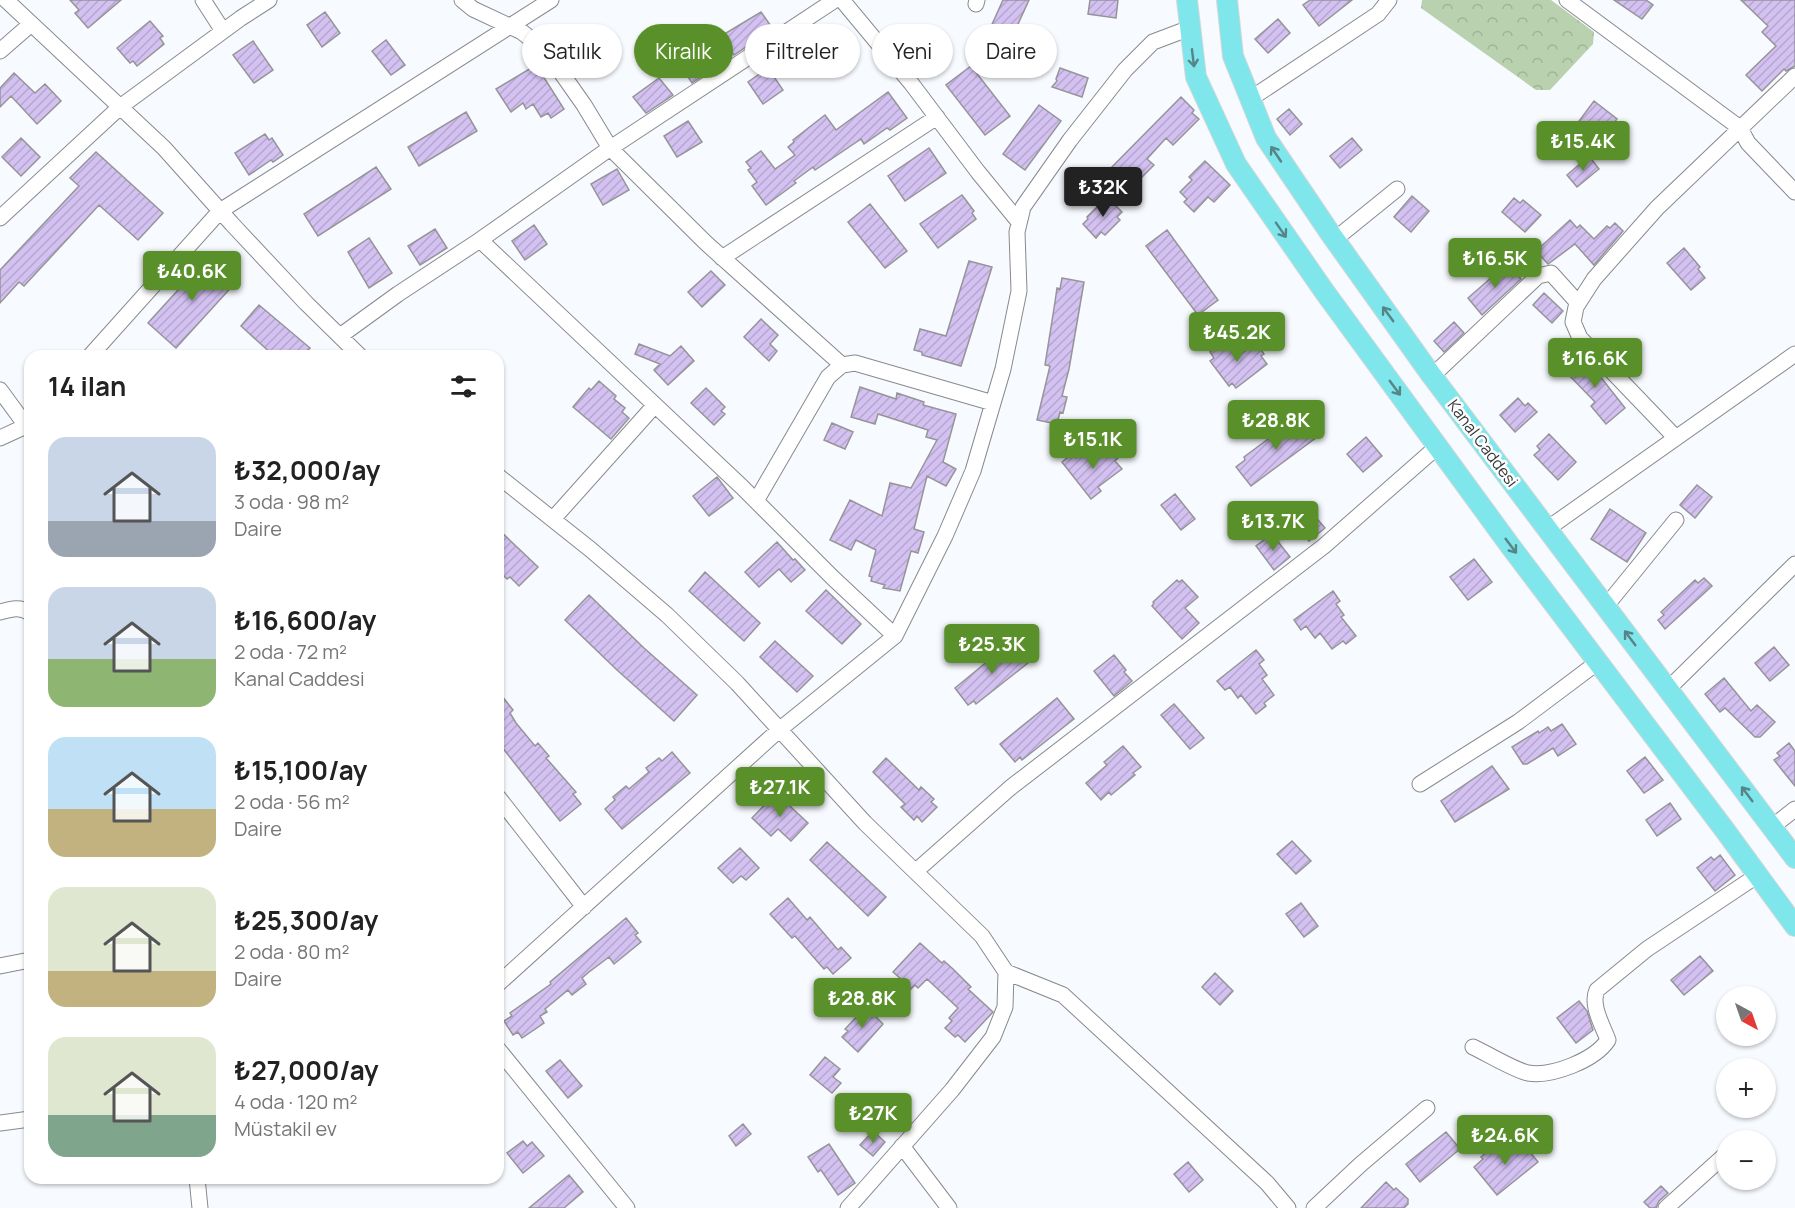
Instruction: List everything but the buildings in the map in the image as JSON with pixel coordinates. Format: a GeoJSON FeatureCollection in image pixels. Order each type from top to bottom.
{"type":"FeatureCollection","features":[{"type":"Feature","properties":{"kind":"main road"},"geometry":{"type":"LineString","coordinates":[[1187,0],[1196,76],[1236,164],[1324,291],[1795,926]]}},
{"type":"Feature","properties":{"kind":"main road","name":"Kanal Caddesi"},"geometry":{"type":"LineString","coordinates":[[1227,0],[1233,56],[1266,138],[1334,240],[1432,376],[1795,858]]}},
{"type":"Feature","properties":{"kind":"street"},"geometry":{"type":"LineString","coordinates":[[6,0],[164,148],[220,211],[354,350]]}},
{"type":"Feature","properties":{"kind":"street"},"geometry":{"type":"LineString","coordinates":[[202,0],[223,31]]}},
{"type":"Feature","properties":{"kind":"street"},"geometry":{"type":"LineString","coordinates":[[0,218],[120,107],[269,0]]}},
{"type":"Feature","properties":{"kind":"street"},"geometry":{"type":"LineString","coordinates":[[462,0],[473,9],[522,32],[546,51],[584,105],[610,148],[722,258],[842,365]]}},
{"type":"Feature","properties":{"kind":"street"},"geometry":{"type":"LineString","coordinates":[[95,350],[220,211],[551,0]]}},
{"type":"Feature","properties":{"kind":"street"},"geometry":{"type":"LineString","coordinates":[[340,336],[610,148],[835,0]]}},
{"type":"Feature","properties":{"kind":"street"},"geometry":{"type":"LineString","coordinates":[[842,0],[911,83],[1019,222]]}},
{"type":"Feature","properties":{"kind":"street"},"geometry":{"type":"LineString","coordinates":[[1250,99],[1378,14],[1389,0]]}},
{"type":"Feature","properties":{"kind":"street"},"geometry":{"type":"LineString","coordinates":[[1567,0],[1740,128],[1748,143],[1795,192]]}},
{"type":"Feature","properties":{"kind":"street"},"geometry":{"type":"LineString","coordinates":[[0,51],[31,24]]}},
{"type":"Feature","properties":{"kind":"street"},"geometry":{"type":"LineString","coordinates":[[504,979],[779,730],[895,636],[945,536],[973,471],[1003,369],[1019,291],[1017,232],[1023,207],[1070,140],[1125,70],[1153,42],[1190,28]]}},
{"type":"Feature","properties":{"kind":"street"},"geometry":{"type":"LineString","coordinates":[[1676,438],[1580,338],[1573,322],[1578,303],[1594,279],[1657,208],[1795,76]]}},
{"type":"Feature","properties":{"kind":"street"},"geometry":{"type":"LineString","coordinates":[[722,258],[937,117]]}},
{"type":"Feature","properties":{"kind":"street"},"geometry":{"type":"LineString","coordinates":[[1334,240],[1397,189]]}},
{"type":"Feature","properties":{"kind":"street"},"geometry":{"type":"LineString","coordinates":[[480,240],[895,636]]}},
{"type":"Feature","properties":{"kind":"street"},"geometry":{"type":"LineString","coordinates":[[1432,376],[1538,276],[1551,273],[1578,303]]}},
{"type":"Feature","properties":{"kind":"street"},"geometry":{"type":"LineString","coordinates":[[1547,529],[1794,357]]}},
{"type":"Feature","properties":{"kind":"street"},"geometry":{"type":"LineString","coordinates":[[756,501],[828,377],[842,365],[855,363],[993,403]]}},
{"type":"Feature","properties":{"kind":"street"},"geometry":{"type":"LineString","coordinates":[[0,390],[24,420]]}},
{"type":"Feature","properties":{"kind":"street"},"geometry":{"type":"LineString","coordinates":[[553,519],[655,405]]}},
{"type":"Feature","properties":{"kind":"street"},"geometry":{"type":"LineString","coordinates":[[0,438],[24,428]]}},
{"type":"Feature","properties":{"kind":"street"},"geometry":{"type":"LineString","coordinates":[[916,871],[1010,788],[1324,546],[1438,446]]}},
{"type":"Feature","properties":{"kind":"street"},"geometry":{"type":"LineString","coordinates":[[504,481],[667,615],[737,683],[866,823],[982,936],[1006,972],[1063,995],[1267,1183],[1288,1208]]}},
{"type":"Feature","properties":{"kind":"street"},"geometry":{"type":"LineString","coordinates":[[1606,606],[1676,520]]}},
{"type":"Feature","properties":{"kind":"street"},"geometry":{"type":"LineString","coordinates":[[1668,689],[1795,564]]}},
{"type":"Feature","properties":{"kind":"street"},"geometry":{"type":"LineString","coordinates":[[0,612],[13,608],[24,609]]}},
{"type":"Feature","properties":{"kind":"street"},"geometry":{"type":"LineString","coordinates":[[1420,783],[1518,722],[1599,662]]}},
{"type":"Feature","properties":{"kind":"street"},"geometry":{"type":"LineString","coordinates":[[504,805],[584,907]]}},
{"type":"Feature","properties":{"kind":"street"},"geometry":{"type":"LineString","coordinates":[[1772,827],[1795,809]]}},
{"type":"Feature","properties":{"kind":"street"},"geometry":{"type":"LineString","coordinates":[[1473,1047],[1527,1072],[1552,1072],[1585,1060],[1596,1053],[1608,1040],[1594,1004],[1594,996],[1598,990],[1647,949],[1758,875]]}},
{"type":"Feature","properties":{"kind":"street"},"geometry":{"type":"LineString","coordinates":[[0,966],[24,961]]}},
{"type":"Feature","properties":{"kind":"street"},"geometry":{"type":"LineString","coordinates":[[848,1208],[951,1090],[993,1036],[1005,1007],[1006,972]]}},
{"type":"Feature","properties":{"kind":"street"},"geometry":{"type":"LineString","coordinates":[[504,1056],[627,1208]]}},
{"type":"Feature","properties":{"kind":"street"},"geometry":{"type":"LineString","coordinates":[[1314,1208],[1361,1164],[1427,1108]]}},
{"type":"Feature","properties":{"kind":"street"},"geometry":{"type":"LineString","coordinates":[[1,1118],[24,1119]]}},
{"type":"Feature","properties":{"kind":"street"},"geometry":{"type":"LineString","coordinates":[[902,1146],[949,1208]]}},
{"type":"Feature","properties":{"kind":"street"},"geometry":{"type":"LineString","coordinates":[[1666,1208],[1716,1163]]}},
{"type":"Feature","properties":{"kind":"street"},"geometry":{"type":"LineString","coordinates":[[198,1184],[200,1208]]}},
{"type":"Feature","properties":{"kind":"green space"},"geometry":{"type":"Polygon","coordinates":[[[1422,0],[1551,0],[1594,32],[1593,44],[1550,90],[1536,90],[1421,8],[1422,0]]]}}]}
